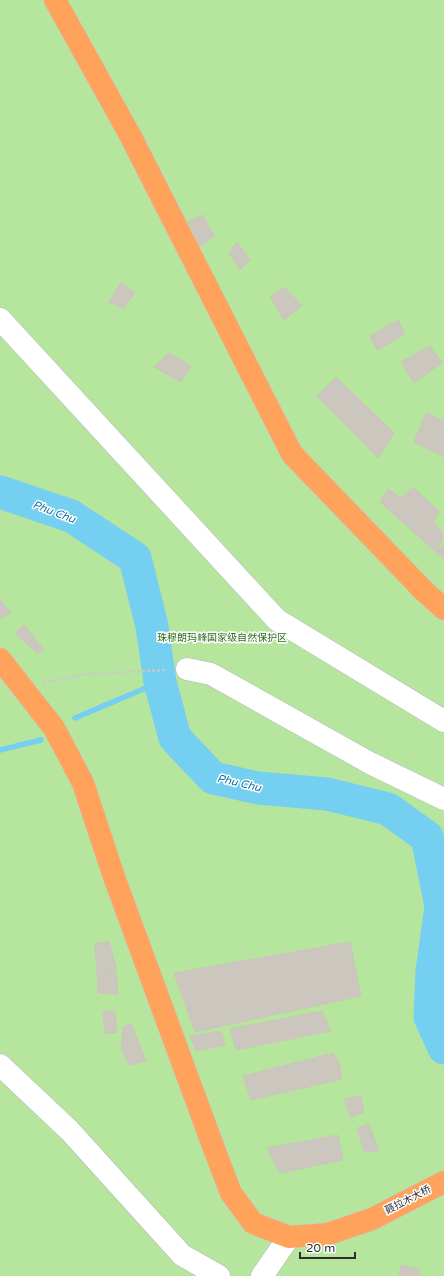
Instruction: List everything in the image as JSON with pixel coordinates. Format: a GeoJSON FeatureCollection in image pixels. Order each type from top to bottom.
{"type":"FeatureCollection","features":[{"type":"Feature","properties":{"kind":"highway"},"geometry":{"type":"LineString","coordinates":[[55,0],[130,135],[292,454],[424,591],[444,609]]}},
{"type":"Feature","properties":{"kind":"highway"},"geometry":{"type":"LineString","coordinates":[[0,659],[54,728],[83,783],[114,877],[231,1193],[253,1223],[289,1237]]}},
{"type":"Feature","properties":{"kind":"highway","name":"聂拉木大桥"},"geometry":{"type":"LineString","coordinates":[[289,1237],[328,1234],[372,1219],[444,1182]]}},
{"type":"Feature","properties":{"kind":"street"},"geometry":{"type":"LineString","coordinates":[[0,319],[277,620],[444,721]]}},
{"type":"Feature","properties":{"kind":"street"},"geometry":{"type":"LineString","coordinates":[[187,669],[211,674],[370,763],[444,799]]}},
{"type":"Feature","properties":{"kind":"street"},"geometry":{"type":"LineString","coordinates":[[0,1065],[70,1131],[182,1255],[219,1276]]}},
{"type":"Feature","properties":{"kind":"street"},"geometry":{"type":"LineString","coordinates":[[262,1276],[289,1237]]}},
{"type":"Feature","properties":{"kind":"path"},"geometry":{"type":"LineString","coordinates":[[23,687],[88,674],[187,669]]}},
{"type":"Feature","properties":{"kind":"green space","name":"珠穆朗玛峰国家级自然保护区"},"geometry":{"type":"Polygon","coordinates":[[[0,0],[444,0],[444,1276],[0,1276],[0,0]]]}},
{"type":"Feature","properties":{"kind":"building"},"geometry":{"type":"Polygon","coordinates":[[[203,215],[214,236],[200,247],[188,222],[203,215]]]}},
{"type":"Feature","properties":{"kind":"building"},"geometry":{"type":"Polygon","coordinates":[[[237,242],[250,260],[240,270],[229,253],[237,242]]]}},
{"type":"Feature","properties":{"kind":"building"},"geometry":{"type":"Polygon","coordinates":[[[121,283],[135,293],[124,308],[109,302],[121,283]]]}},
{"type":"Feature","properties":{"kind":"building"},"geometry":{"type":"Polygon","coordinates":[[[284,287],[302,306],[284,320],[270,297],[284,287]]]}},
{"type":"Feature","properties":{"kind":"building"},"geometry":{"type":"Polygon","coordinates":[[[398,320],[405,334],[377,350],[370,336],[398,320]]]}},
{"type":"Feature","properties":{"kind":"building"},"geometry":{"type":"Polygon","coordinates":[[[430,346],[442,363],[414,383],[401,362],[430,346]]]}},
{"type":"Feature","properties":{"kind":"building"},"geometry":{"type":"Polygon","coordinates":[[[169,353],[191,366],[181,382],[154,367],[169,353]]]}},
{"type":"Feature","properties":{"kind":"building"},"geometry":{"type":"Polygon","coordinates":[[[336,377],[394,433],[378,458],[317,396],[336,377]]]}},
{"type":"Feature","properties":{"kind":"building"},"geometry":{"type":"Polygon","coordinates":[[[426,413],[444,421],[444,457],[414,442],[426,413]]]}},
{"type":"Feature","properties":{"kind":"building"},"geometry":{"type":"Polygon","coordinates":[[[413,487],[439,511],[434,522],[444,535],[437,553],[380,502],[388,489],[401,498],[413,487]]]}},
{"type":"Feature","properties":{"kind":"building"},"geometry":{"type":"Polygon","coordinates":[[[444,544],[444,559],[437,553],[444,544]]]}},
{"type":"Feature","properties":{"kind":"building"},"geometry":{"type":"Polygon","coordinates":[[[0,600],[11,613],[0,619],[0,600]]]}},
{"type":"Feature","properties":{"kind":"building"},"geometry":{"type":"Polygon","coordinates":[[[24,625],[44,650],[37,653],[15,633],[24,625]]]}},
{"type":"Feature","properties":{"kind":"building"},"geometry":{"type":"Polygon","coordinates":[[[109,941],[116,968],[97,971],[95,944],[109,941]]]}},
{"type":"Feature","properties":{"kind":"building"},"geometry":{"type":"Polygon","coordinates":[[[350,942],[361,996],[195,1032],[174,973],[350,942]]]}},
{"type":"Feature","properties":{"kind":"building"},"geometry":{"type":"Polygon","coordinates":[[[116,970],[118,994],[98,993],[97,971],[116,970]]]}},
{"type":"Feature","properties":{"kind":"building"},"geometry":{"type":"Polygon","coordinates":[[[103,1011],[115,1012],[117,1033],[105,1033],[103,1011]]]}},
{"type":"Feature","properties":{"kind":"building"},"geometry":{"type":"Polygon","coordinates":[[[322,1011],[331,1031],[236,1050],[230,1029],[322,1011]]]}},
{"type":"Feature","properties":{"kind":"building"},"geometry":{"type":"Polygon","coordinates":[[[131,1023],[146,1061],[130,1065],[121,1049],[123,1028],[131,1023]]]}},
{"type":"Feature","properties":{"kind":"building"},"geometry":{"type":"Polygon","coordinates":[[[221,1031],[225,1045],[196,1051],[190,1036],[221,1031]]]}},
{"type":"Feature","properties":{"kind":"building"},"geometry":{"type":"Polygon","coordinates":[[[333,1053],[339,1063],[342,1079],[251,1100],[243,1076],[333,1053]]]}},
{"type":"Feature","properties":{"kind":"building"},"geometry":{"type":"Polygon","coordinates":[[[361,1096],[364,1112],[351,1117],[344,1099],[361,1096]]]}},
{"type":"Feature","properties":{"kind":"building"},"geometry":{"type":"Polygon","coordinates":[[[369,1124],[379,1151],[364,1151],[357,1128],[369,1124]]]}},
{"type":"Feature","properties":{"kind":"building"},"geometry":{"type":"Polygon","coordinates":[[[338,1135],[343,1160],[280,1173],[267,1148],[338,1135]]]}},
{"type":"Feature","properties":{"kind":"building"},"geometry":{"type":"Polygon","coordinates":[[[401,1265],[420,1270],[419,1276],[399,1275],[401,1265]]]}},
{"type":"Feature","properties":{"kind":"waterway","name":"Phu Chu"},"geometry":{"type":"LineString","coordinates":[[0,492],[71,516],[135,558],[152,626],[160,682],[175,738],[213,778],[258,788],[327,794],[388,809],[427,837],[441,906],[432,972],[430,1017],[444,1048]]}},
{"type":"Feature","properties":{"kind":"waterway"},"geometry":{"type":"LineString","coordinates":[[75,718],[160,682]]}},
{"type":"Feature","properties":{"kind":"waterway"},"geometry":{"type":"LineString","coordinates":[[0,750],[41,740]]}}]}
